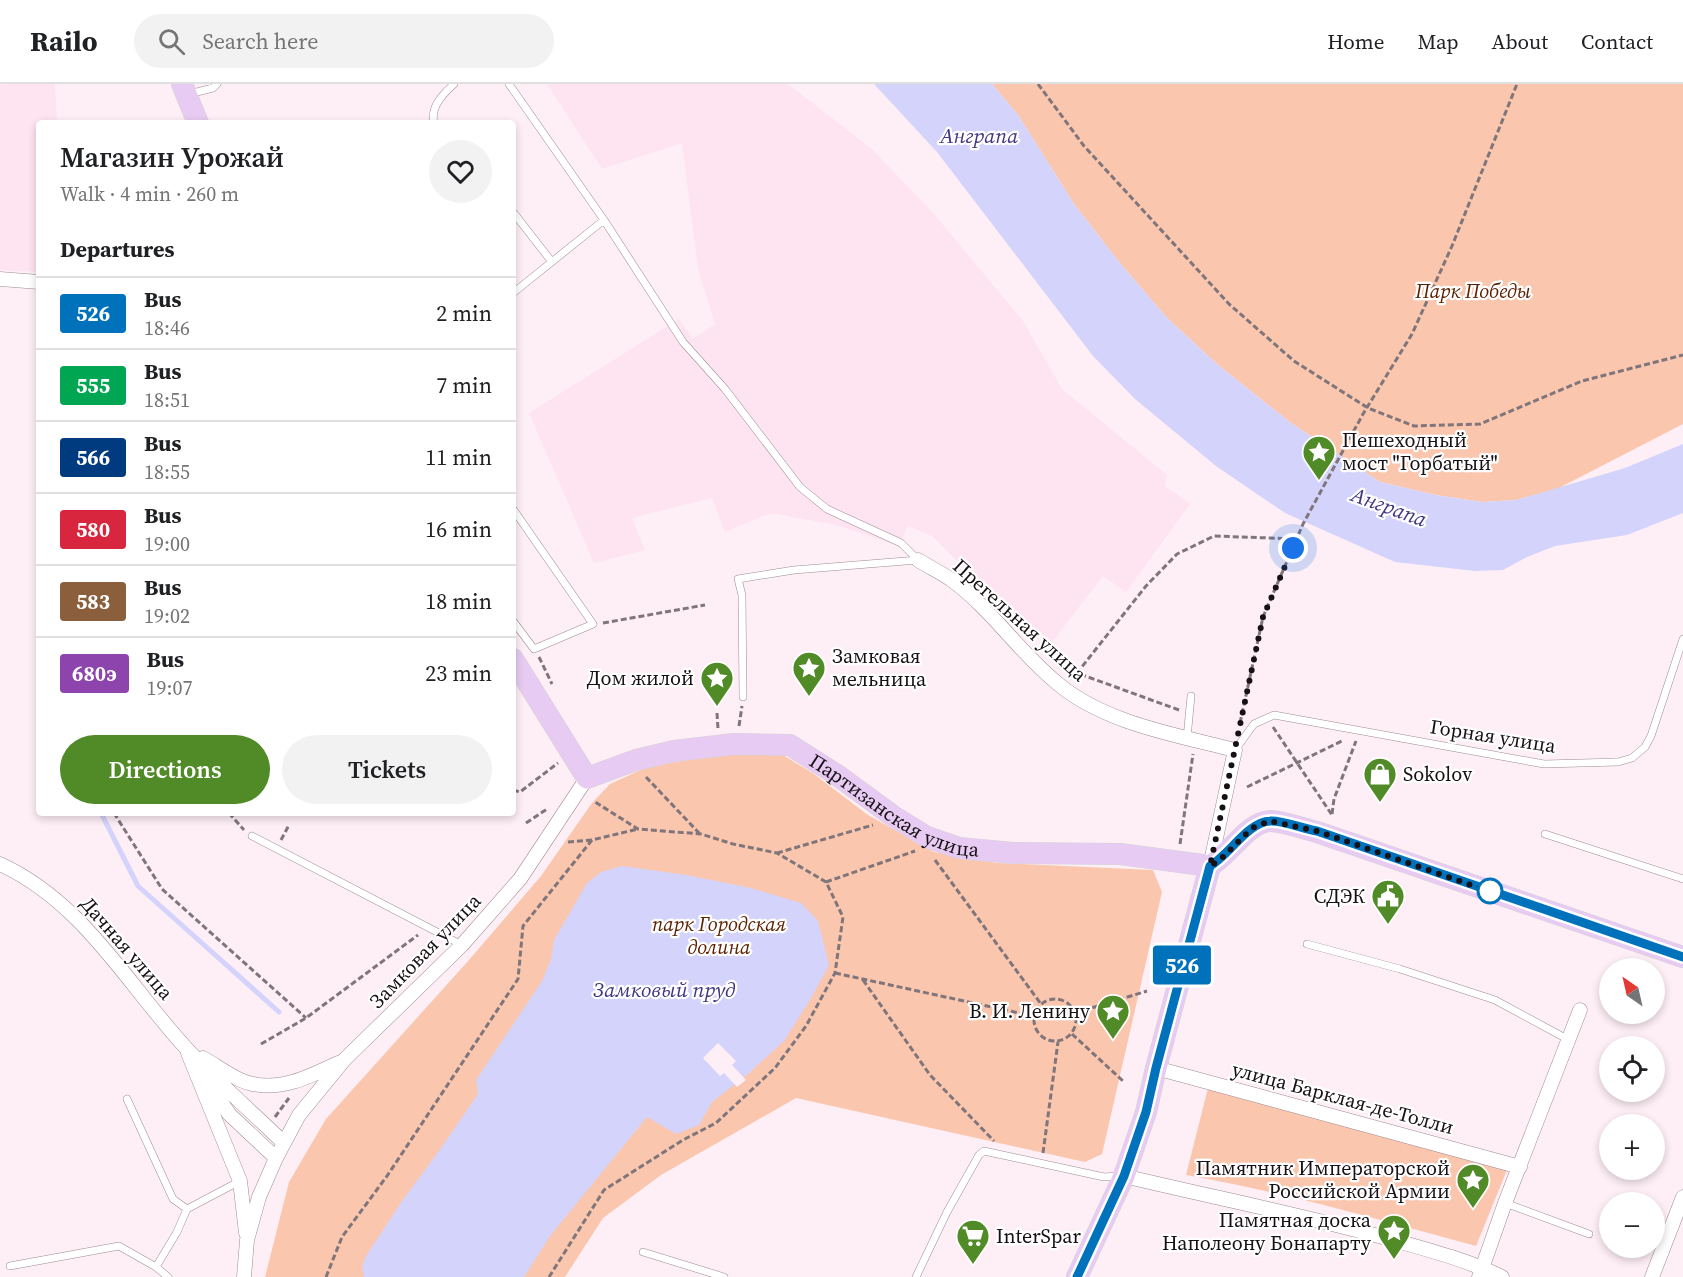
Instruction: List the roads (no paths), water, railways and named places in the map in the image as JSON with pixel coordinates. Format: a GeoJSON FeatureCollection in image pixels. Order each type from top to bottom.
{"type":"FeatureCollection","features":[{"type":"Feature","properties":{"kind":"main road"},"geometry":{"type":"LineString","coordinates":[[184,89],[197,120]]}},
{"type":"Feature","properties":{"kind":"main road"},"geometry":{"type":"LineString","coordinates":[[516,663],[587,778]]}},
{"type":"Feature","properties":{"kind":"main road","name":"Партизанская улица"},"geometry":{"type":"LineString","coordinates":[[587,778],[636,760],[675,751],[734,744],[790,745],[927,837],[959,848],[1013,853],[1120,854],[1210,866]]}},
{"type":"Feature","properties":{"kind":"main road"},"geometry":{"type":"LineString","coordinates":[[1077,1277],[1124,1176],[1146,1112],[1210,866],[1220,860],[1252,828],[1270,821],[1317,831],[1683,957]]}},
{"type":"Feature","properties":{"kind":"street"},"geometry":{"type":"LineString","coordinates":[[0,279],[36,282]]}},
{"type":"Feature","properties":{"kind":"street","name":"Прегельная улица"},"geometry":{"type":"LineString","coordinates":[[918,560],[953,581],[994,619],[1057,684],[1090,706],[1160,732],[1235,750]]}},
{"type":"Feature","properties":{"kind":"street"},"geometry":{"type":"LineString","coordinates":[[1210,866],[1235,750]]}},
{"type":"Feature","properties":{"kind":"street","name":"Замковая улица"},"geometry":{"type":"LineString","coordinates":[[284,1143],[299,1114],[344,1060],[462,945],[520,879],[587,778]]}},
{"type":"Feature","properties":{"kind":"street","name":"Дачная улица"},"geometry":{"type":"LineString","coordinates":[[0,864],[17,872],[62,903],[99,942],[186,1048],[229,1114],[276,1158]]}},
{"type":"Feature","properties":{"kind":"street"},"geometry":{"type":"LineString","coordinates":[[1481,1272],[1505,1203],[1580,1010]]}},
{"type":"Feature","properties":{"kind":"street","name":"Дачная улица"},"geometry":{"type":"LineString","coordinates":[[186,1048],[248,1083],[276,1085],[302,1080],[344,1060]]}},
{"type":"Feature","properties":{"kind":"street","name":"Дачная улица"},"geometry":{"type":"LineString","coordinates":[[186,1048],[284,1143],[259,1197],[247,1240],[244,1277]]}},
{"type":"Feature","properties":{"kind":"street","name":"Дачная улица"},"geometry":{"type":"LineString","coordinates":[[186,1048],[240,1182],[247,1240]]}},
{"type":"Feature","properties":{"kind":"street","name":"улица Барклая-де-Толли"},"geometry":{"type":"LineString","coordinates":[[1156,1068],[1520,1167]]}},
{"type":"Feature","properties":{"kind":"street"},"geometry":{"type":"LineString","coordinates":[[1124,1176],[1345,1226],[1441,1253],[1481,1272],[1502,1277]]}},
{"type":"Feature","properties":{"kind":"street"},"geometry":{"type":"LineString","coordinates":[[1652,1277],[1682,1203]]}},
{"type":"Feature","properties":{"kind":"lane"},"geometry":{"type":"LineString","coordinates":[[184,89],[213,88],[217,84]]}},
{"type":"Feature","properties":{"kind":"lane"},"geometry":{"type":"LineString","coordinates":[[432,120],[436,104],[454,84]]}},
{"type":"Feature","properties":{"kind":"lane"},"geometry":{"type":"LineString","coordinates":[[509,84],[604,220],[683,342],[725,390],[800,487],[827,509],[901,543],[918,560]]}},
{"type":"Feature","properties":{"kind":"lane"},"geometry":{"type":"LineString","coordinates":[[516,216],[552,262]]}},
{"type":"Feature","properties":{"kind":"lane"},"geometry":{"type":"LineString","coordinates":[[516,291],[604,220]]}},
{"type":"Feature","properties":{"kind":"lane"},"geometry":{"type":"LineString","coordinates":[[516,513],[593,624],[534,649],[516,625]]}},
{"type":"Feature","properties":{"kind":"lane"},"geometry":{"type":"LineString","coordinates":[[743,698],[742,595],[738,579],[794,570],[918,560]]}},
{"type":"Feature","properties":{"kind":"lane","name":"Горная улица"},"geometry":{"type":"LineString","coordinates":[[1235,750],[1254,724],[1274,715],[1544,764],[1618,762],[1632,758],[1645,747],[1651,736],[1683,639]]}},
{"type":"Feature","properties":{"kind":"lane"},"geometry":{"type":"LineString","coordinates":[[1191,696],[1189,713],[1191,739]]}},
{"type":"Feature","properties":{"kind":"lane"},"geometry":{"type":"LineString","coordinates":[[1545,834],[1683,879]]}},
{"type":"Feature","properties":{"kind":"lane"},"geometry":{"type":"LineString","coordinates":[[252,836],[462,945]]}},
{"type":"Feature","properties":{"kind":"lane"},"geometry":{"type":"LineString","coordinates":[[1307,944],[1400,969],[1495,1000],[1569,1040]]}},
{"type":"Feature","properties":{"kind":"lane"},"geometry":{"type":"LineString","coordinates":[[127,1099],[173,1199],[187,1209]]}},
{"type":"Feature","properties":{"kind":"lane"},"geometry":{"type":"LineString","coordinates":[[916,1277],[947,1212],[984,1150],[1104,1177],[1124,1176]]}},
{"type":"Feature","properties":{"kind":"lane"},"geometry":{"type":"LineString","coordinates":[[156,1267],[177,1232],[187,1209],[240,1182]]}},
{"type":"Feature","properties":{"kind":"lane"},"geometry":{"type":"LineString","coordinates":[[1505,1203],[1589,1234]]}},
{"type":"Feature","properties":{"kind":"lane"},"geometry":{"type":"LineString","coordinates":[[10,1266],[119,1246],[156,1267],[168,1277]]}},
{"type":"Feature","properties":{"kind":"lane"},"geometry":{"type":"LineString","coordinates":[[644,1252],[724,1277]]}},
{"type":"Feature","properties":{"kind":"water","name":"Анграпа"},"geometry":{"type":"Polygon","coordinates":[[[874,84],[992,84],[1018,115],[1074,204],[1167,318],[1218,365],[1291,423],[1380,482],[1436,495],[1482,502],[1516,500],[1625,468],[1683,444],[1683,513],[1627,535],[1555,546],[1503,570],[1475,571],[1395,562],[1285,513],[1216,466],[1135,399],[1093,356],[937,152],[874,84]]]}},
{"type":"Feature","properties":{"kind":"water","name":"Замковый пруд"},"geometry":{"type":"Polygon","coordinates":[[[622,866],[686,875],[751,888],[801,903],[818,921],[829,965],[810,1000],[784,1041],[748,1074],[712,1102],[699,1125],[676,1134],[647,1117],[550,1236],[524,1277],[364,1277],[362,1267],[366,1256],[478,1094],[476,1080],[542,981],[551,959],[554,940],[587,883],[601,872],[622,866]]]}},
{"type":"Feature","properties":{"kind":"waterway"},"geometry":{"type":"LineString","coordinates":[[103,816],[138,886],[279,1012]]}},
{"type":"Feature","properties":{"kind":"place","name":"Пешеходный мост \"Горбатый\""},"geometry":{"type":"Point","coordinates":[1319,481]}},
{"type":"Feature","properties":{"kind":"place","name":"Замковая мельница"},"geometry":{"type":"Point","coordinates":[809,697]}},
{"type":"Feature","properties":{"kind":"place","name":"Дом жилой"},"geometry":{"type":"Point","coordinates":[717,707]}},
{"type":"Feature","properties":{"kind":"place","name":"Sokolov"},"geometry":{"type":"Point","coordinates":[1380,803]}},
{"type":"Feature","properties":{"kind":"place","name":"СДЭК"},"geometry":{"type":"Point","coordinates":[1388,925]}},
{"type":"Feature","properties":{"kind":"place","name":"В. И. Ленину"},"geometry":{"type":"Point","coordinates":[1113,1040]}},
{"type":"Feature","properties":{"kind":"place","name":"Памятник Императорской Российской Армии"},"geometry":{"type":"Point","coordinates":[1473,1209]}},
{"type":"Feature","properties":{"kind":"place","name":"Памятная доска Наполеону Бонапарту"},"geometry":{"type":"Point","coordinates":[1394,1260]}},
{"type":"Feature","properties":{"kind":"place","name":"InterSpar"},"geometry":{"type":"Point","coordinates":[973,1265]}},
{"type":"Feature","properties":{"kind":"park label","name":"Парк Победы"},"geometry":{"type":"Point","coordinates":[1473,291]}},
{"type":"Feature","properties":{"kind":"park label","name":"парк Городская долина"},"geometry":{"type":"Point","coordinates":[719,936]}}]}
